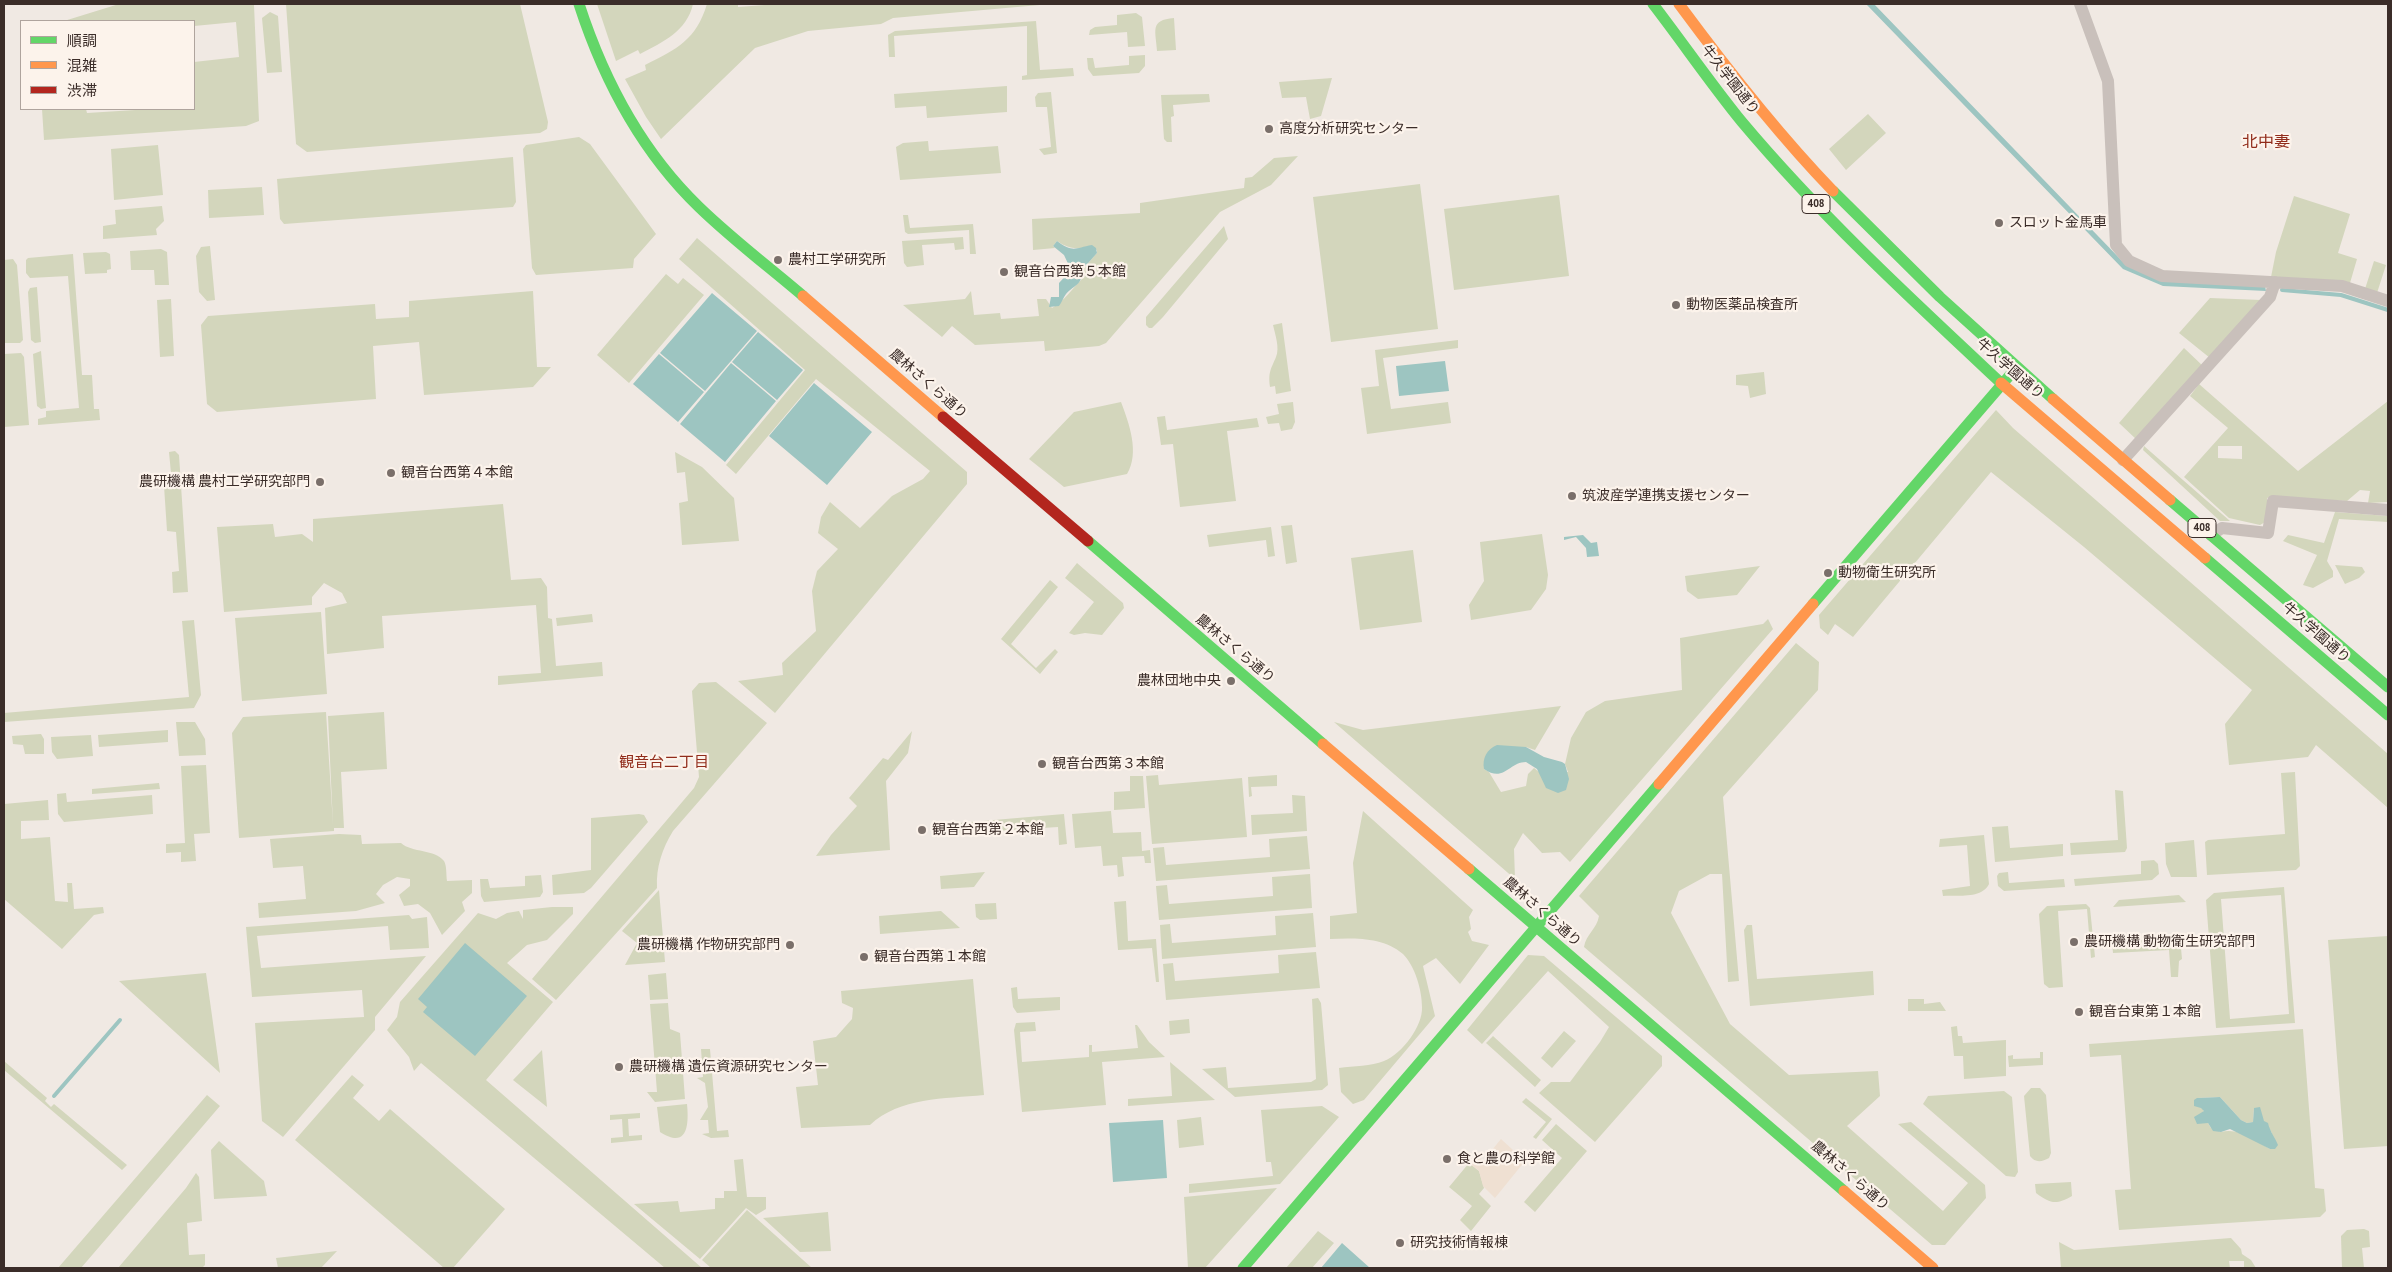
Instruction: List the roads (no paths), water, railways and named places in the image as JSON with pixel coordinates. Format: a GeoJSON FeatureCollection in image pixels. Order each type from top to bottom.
{"type":"FeatureCollection","features":[{"type":"Feature","properties":{"kind":"main road","name":"農林さくら通り"},"geometry":{"type":"LineString","coordinates":[[579,4],[598,62],[616,98],[656,161],[700,208],[1933,1268]]}},
{"type":"Feature","properties":{"kind":"main road","name":"牛久学園通り"},"geometry":{"type":"LineString","coordinates":[[1653,4],[1742,121],[1823,212],[1887,277],[2002,384],[2388,715]]}},
{"type":"Feature","properties":{"kind":"main road","name":"牛久学園通り"},"geometry":{"type":"LineString","coordinates":[[1679,4],[1757,107],[1839,200],[1907,267],[2016,368],[2211,535],[2386,681]]}},
{"type":"Feature","properties":{"kind":"main road"},"geometry":{"type":"LineString","coordinates":[[1243,1268],[2016,368]]}},
{"type":"Feature","properties":{"kind":"street"},"geometry":{"type":"LineString","coordinates":[[2080,4],[2108,81],[2116,245],[2129,261],[2162,276],[2342,286],[2388,302]]}},
{"type":"Feature","properties":{"kind":"street"},"geometry":{"type":"LineString","coordinates":[[2123,460],[2270,297],[2274,282]]}},
{"type":"Feature","properties":{"kind":"street"},"geometry":{"type":"LineString","coordinates":[[2211,535],[2222,528],[2268,533],[2273,501],[2388,510]]}},
{"type":"Feature","properties":{"kind":"water"},"geometry":{"type":"Polygon","coordinates":[[[1866,4],[1874,4],[2126,265],[2265,286],[2266,291],[2163,286],[2123,269],[1866,4]]]}},
{"type":"Feature","properties":{"kind":"water"},"geometry":{"type":"Polygon","coordinates":[[[1057,241],[1071,248],[1092,245],[1096,248],[1097,253],[1082,270],[1081,279],[1066,294],[1059,306],[1049,307],[1051,297],[1059,297],[1059,283],[1071,270],[1064,255],[1053,246],[1057,241]]]}},
{"type":"Feature","properties":{"kind":"water"},"geometry":{"type":"Polygon","coordinates":[[[712,293],[757,331],[705,391],[660,353],[712,293]]]}},
{"type":"Feature","properties":{"kind":"water"},"geometry":{"type":"Polygon","coordinates":[[[758,332],[803,370],[777,400],[732,362],[758,332]]]}},
{"type":"Feature","properties":{"kind":"water"},"geometry":{"type":"Polygon","coordinates":[[[659,354],[704,392],[678,422],[633,384],[659,354]]]}},
{"type":"Feature","properties":{"kind":"water"},"geometry":{"type":"Polygon","coordinates":[[[1445,361],[1449,391],[1399,396],[1396,366],[1445,361]]]}},
{"type":"Feature","properties":{"kind":"water"},"geometry":{"type":"Polygon","coordinates":[[[731,363],[776,401],[725,462],[680,424],[731,363]]]}},
{"type":"Feature","properties":{"kind":"water"},"geometry":{"type":"Polygon","coordinates":[[[814,383],[872,432],[827,485],[769,436],[814,383]]]}},
{"type":"Feature","properties":{"kind":"water"},"geometry":{"type":"Polygon","coordinates":[[[1583,535],[1591,543],[1597,542],[1599,556],[1587,557],[1586,548],[1576,537],[1564,540],[1564,537],[1583,535]]]}},
{"type":"Feature","properties":{"kind":"water"},"geometry":{"type":"Polygon","coordinates":[[[1497,745],[1526,747],[1544,757],[1562,762],[1565,764],[1569,779],[1566,790],[1558,793],[1546,788],[1537,769],[1526,762],[1497,774],[1484,769],[1486,754],[1497,745]]]}},
{"type":"Feature","properties":{"kind":"water"},"geometry":{"type":"Polygon","coordinates":[[[465,943],[527,996],[475,1056],[423,1012],[427,1007],[418,999],[465,943]]]}},
{"type":"Feature","properties":{"kind":"water"},"geometry":{"type":"Polygon","coordinates":[[[2220,1097],[2241,1120],[2247,1123],[2253,1122],[2254,1108],[2260,1107],[2264,1121],[2268,1123],[2278,1145],[2275,1149],[2270,1149],[2230,1129],[2221,1132],[2213,1131],[2208,1123],[2197,1124],[2194,1117],[2204,1111],[2194,1106],[2194,1100],[2197,1098],[2220,1097]]]}},
{"type":"Feature","properties":{"kind":"water"},"geometry":{"type":"Polygon","coordinates":[[[1163,1120],[1167,1178],[1113,1182],[1109,1123],[1163,1120]]]}},
{"type":"Feature","properties":{"kind":"water"},"geometry":{"type":"Polygon","coordinates":[[[1342,1243],[1370,1268],[1321,1268],[1342,1243]]]}},
{"type":"Feature","properties":{"kind":"waterway"},"geometry":{"type":"LineString","coordinates":[[2282,290],[2341,295],[2388,310]]}},
{"type":"Feature","properties":{"kind":"waterway"},"geometry":{"type":"LineString","coordinates":[[54,1096],[120,1020]]}},
{"type":"Feature","properties":{"kind":"place","name":"高度分析研究センター"},"geometry":{"type":"Point","coordinates":[1269,129]}},
{"type":"Feature","properties":{"kind":"place","name":"スロット金馬車"},"geometry":{"type":"Point","coordinates":[1999,223]}},
{"type":"Feature","properties":{"kind":"place","name":"農村工学研究所"},"geometry":{"type":"Point","coordinates":[778,260]}},
{"type":"Feature","properties":{"kind":"place","name":"観音台西第５本館"},"geometry":{"type":"Point","coordinates":[1004,272]}},
{"type":"Feature","properties":{"kind":"place","name":"動物医薬品検査所"},"geometry":{"type":"Point","coordinates":[1676,305]}},
{"type":"Feature","properties":{"kind":"place","name":"観音台西第４本館"},"geometry":{"type":"Point","coordinates":[391,473]}},
{"type":"Feature","properties":{"kind":"place","name":"農研機構 農村工学研究部門"},"geometry":{"type":"Point","coordinates":[320,482]}},
{"type":"Feature","properties":{"kind":"place","name":"筑波産学連携支援センター"},"geometry":{"type":"Point","coordinates":[1572,496]}},
{"type":"Feature","properties":{"kind":"place","name":"動物衛生研究所"},"geometry":{"type":"Point","coordinates":[1828,573]}},
{"type":"Feature","properties":{"kind":"place","name":"農林団地中央"},"geometry":{"type":"Point","coordinates":[1231,681]}},
{"type":"Feature","properties":{"kind":"place","name":"観音台西第３本館"},"geometry":{"type":"Point","coordinates":[1042,764]}},
{"type":"Feature","properties":{"kind":"place","name":"観音台西第２本館"},"geometry":{"type":"Point","coordinates":[922,830]}},
{"type":"Feature","properties":{"kind":"place","name":"農研機構 動物衛生研究部門"},"geometry":{"type":"Point","coordinates":[2074,942]}},
{"type":"Feature","properties":{"kind":"place","name":"農研機構 作物研究部門"},"geometry":{"type":"Point","coordinates":[790,945]}},
{"type":"Feature","properties":{"kind":"place","name":"観音台西第１本館"},"geometry":{"type":"Point","coordinates":[864,957]}},
{"type":"Feature","properties":{"kind":"place","name":"観音台東第１本館"},"geometry":{"type":"Point","coordinates":[2079,1012]}},
{"type":"Feature","properties":{"kind":"place","name":"農研機構 遺伝資源研究センター"},"geometry":{"type":"Point","coordinates":[619,1067]}},
{"type":"Feature","properties":{"kind":"place","name":"食と農の科学館"},"geometry":{"type":"Point","coordinates":[1447,1159]}},
{"type":"Feature","properties":{"kind":"place","name":"研究技術情報棟"},"geometry":{"type":"Point","coordinates":[1400,1243]}},
{"type":"Feature","properties":{"kind":"district","name":"北中妻"},"geometry":{"type":"Point","coordinates":[2266,142]}},
{"type":"Feature","properties":{"kind":"district","name":"観音台二丁目"},"geometry":{"type":"Point","coordinates":[664,763]}}]}
